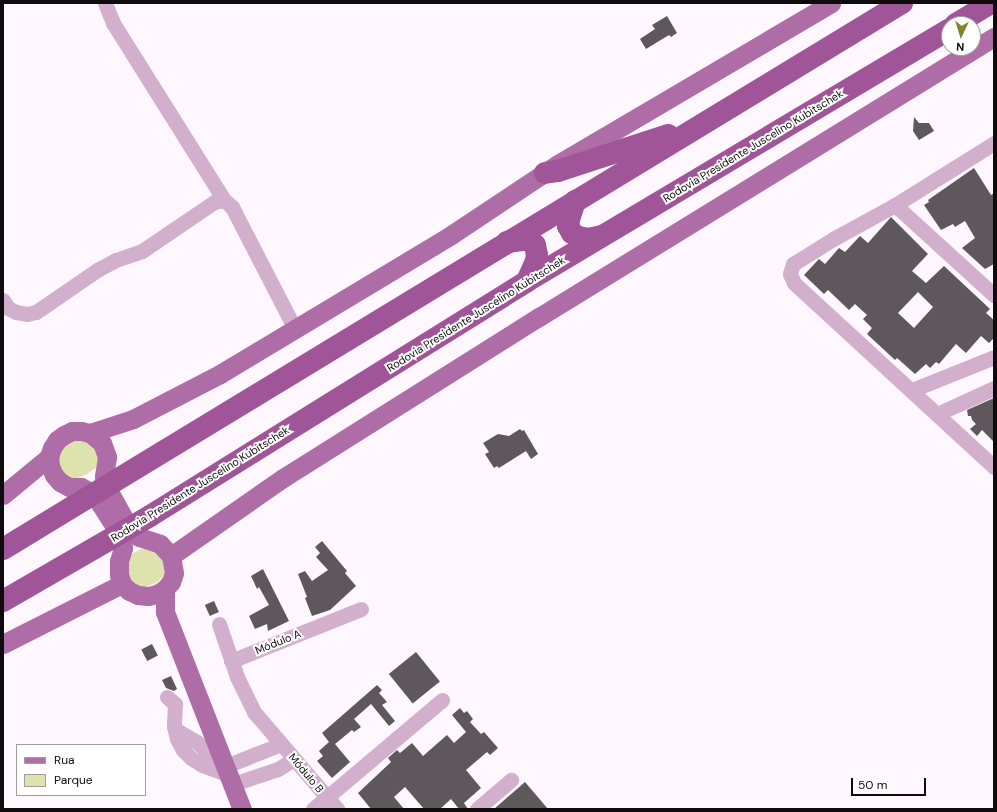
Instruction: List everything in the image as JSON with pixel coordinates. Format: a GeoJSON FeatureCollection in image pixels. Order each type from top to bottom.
{"type":"FeatureCollection","features":[{"type":"Feature","properties":{"kind":"highway"},"geometry":{"type":"LineString","coordinates":[[3,549],[575,200],[902,3]]}},
{"type":"Feature","properties":{"kind":"highway"},"geometry":{"type":"LineString","coordinates":[[969,16],[990,3]]}},
{"type":"Feature","properties":{"kind":"highway","name":"Rodovia Presidente Juscelino Kubitschek"},"geometry":{"type":"LineString","coordinates":[[3,601],[150,516],[527,281],[941,34]]}},
{"type":"Feature","properties":{"kind":"highway"},"geometry":{"type":"LineString","coordinates":[[545,173],[558,171],[635,144],[698,126]]}},
{"type":"Feature","properties":{"kind":"highway"},"geometry":{"type":"LineString","coordinates":[[575,200],[568,226],[572,233],[578,237],[588,239],[603,236]]}},
{"type":"Feature","properties":{"kind":"highway"},"geometry":{"type":"LineString","coordinates":[[507,242],[524,240],[530,241],[535,245],[537,255],[536,261],[527,281]]}},
{"type":"Feature","properties":{"kind":"main road"},"geometry":{"type":"LineString","coordinates":[[90,433],[133,419],[220,374],[451,235],[545,173],[831,3]]}},
{"type":"Feature","properties":{"kind":"main road"},"geometry":{"type":"LineString","coordinates":[[172,556],[289,474],[539,317],[994,37]]}},
{"type":"Feature","properties":{"kind":"main road"},"geometry":{"type":"LineString","coordinates":[[72,431],[81,431],[90,433],[102,443],[106,450],[107,465],[104,477],[107,488],[131,531],[140,537],[160,544],[172,556],[174,573],[171,582],[165,589],[157,594],[148,596],[134,593],[122,584],[119,575],[119,561],[123,548],[122,538],[94,494],[80,486],[68,486],[57,478],[50,466],[49,457],[56,440],[72,431]]}},
{"type":"Feature","properties":{"kind":"main road"},"geometry":{"type":"LineString","coordinates":[[3,495],[49,457]]}},
{"type":"Feature","properties":{"kind":"main road"},"geometry":{"type":"LineString","coordinates":[[3,644],[122,584]]}},
{"type":"Feature","properties":{"kind":"main road"},"geometry":{"type":"LineString","coordinates":[[165,589],[165,612],[225,773],[242,809]]}},
{"type":"Feature","properties":{"kind":"main road"},"geometry":{"type":"LineString","coordinates":[[148,596],[165,612]]}},
{"type":"Feature","properties":{"kind":"street"},"geometry":{"type":"LineString","coordinates":[[105,3],[113,23],[224,200],[232,207],[295,329]]}},
{"type":"Feature","properties":{"kind":"street"},"geometry":{"type":"LineString","coordinates":[[994,143],[895,205],[833,239],[793,264],[790,274],[794,283],[994,467]]}},
{"type":"Feature","properties":{"kind":"street"},"geometry":{"type":"LineString","coordinates":[[3,300],[8,308],[16,312],[27,314],[36,312],[97,270],[142,251],[214,202],[224,200]]}},
{"type":"Feature","properties":{"kind":"street"},"geometry":{"type":"LineString","coordinates":[[895,205],[991,287]]}},
{"type":"Feature","properties":{"kind":"street"},"geometry":{"type":"LineString","coordinates":[[912,390],[994,357]]}},
{"type":"Feature","properties":{"kind":"street"},"geometry":{"type":"LineString","coordinates":[[936,414],[994,388]]}},
{"type":"Feature","properties":{"kind":"street","name":"Módulo A"},"geometry":{"type":"LineString","coordinates":[[231,661],[361,609]]}},
{"type":"Feature","properties":{"kind":"street"},"geometry":{"type":"LineString","coordinates":[[219,624],[231,661]]}},
{"type":"Feature","properties":{"kind":"street","name":"Módulo B"},"geometry":{"type":"LineString","coordinates":[[231,661],[254,712],[332,803],[442,700]]}},
{"type":"Feature","properties":{"kind":"street"},"geometry":{"type":"LineString","coordinates":[[167,697],[175,704],[176,730],[197,742],[225,773]]}},
{"type":"Feature","properties":{"kind":"street"},"geometry":{"type":"LineString","coordinates":[[225,773],[281,744]]}},
{"type":"Feature","properties":{"kind":"street"},"geometry":{"type":"LineString","coordinates":[[225,773],[278,769],[294,759]]}},
{"type":"Feature","properties":{"kind":"street"},"geometry":{"type":"LineString","coordinates":[[477,809],[511,780]]}},
{"type":"Feature","properties":{"kind":"street"},"geometry":{"type":"LineString","coordinates":[[313,809],[332,803]]}},
{"type":"Feature","properties":{"kind":"green space"},"geometry":{"type":"Polygon","coordinates":[[[78,439],[91,440],[99,455],[96,468],[75,479],[59,475],[56,454],[59,450],[78,439]]]}},
{"type":"Feature","properties":{"kind":"green space"},"geometry":{"type":"Polygon","coordinates":[[[146,547],[161,549],[165,575],[156,583],[144,587],[125,580],[128,559],[133,553],[146,547]]]}},
{"type":"Feature","properties":{"kind":"building"},"geometry":{"type":"Polygon","coordinates":[[[667,16],[677,33],[671,37],[669,35],[646,49],[640,39],[655,29],[652,25],[667,16]]]}},
{"type":"Feature","properties":{"kind":"building"},"geometry":{"type":"Polygon","coordinates":[[[914,117],[919,123],[929,123],[934,131],[919,140],[913,131],[914,117]]]}},
{"type":"Feature","properties":{"kind":"building"},"geometry":{"type":"Polygon","coordinates":[[[974,168],[991,195],[994,193],[994,264],[985,269],[962,248],[975,238],[965,221],[955,227],[953,224],[941,230],[924,205],[929,202],[928,200],[974,168]]]}},
{"type":"Feature","properties":{"kind":"building"},"geometry":{"type":"Polygon","coordinates":[[[891,217],[928,254],[912,271],[926,283],[944,266],[990,309],[986,313],[994,320],[994,338],[989,343],[981,336],[966,353],[956,344],[939,364],[936,362],[930,368],[926,364],[915,374],[897,358],[895,360],[867,334],[872,328],[863,319],[867,315],[855,304],[849,310],[828,290],[824,294],[804,275],[819,259],[825,264],[839,248],[845,252],[860,236],[868,243],[891,217]],[[918,292],[898,313],[914,328],[933,307],[918,292]]]}},
{"type":"Feature","properties":{"kind":"building"},"geometry":{"type":"Polygon","coordinates":[[[994,398],[994,442],[982,430],[977,436],[970,429],[976,424],[972,420],[971,416],[968,416],[967,410],[994,398]]]}},
{"type":"Feature","properties":{"kind":"building"},"geometry":{"type":"Polygon","coordinates":[[[520,429],[522,431],[524,430],[538,454],[531,459],[526,451],[499,468],[497,466],[494,468],[485,454],[489,452],[483,443],[498,434],[509,436],[520,429]]]}},
{"type":"Feature","properties":{"kind":"building"},"geometry":{"type":"Polygon","coordinates":[[[322,541],[347,571],[345,573],[356,586],[330,610],[312,616],[305,598],[307,597],[298,574],[305,571],[312,581],[328,570],[316,557],[320,553],[315,547],[322,541]]]}},
{"type":"Feature","properties":{"kind":"building"},"geometry":{"type":"Polygon","coordinates":[[[263,569],[289,621],[268,631],[267,624],[255,629],[249,616],[269,605],[259,587],[257,589],[251,576],[263,569]]]}},
{"type":"Feature","properties":{"kind":"building"},"geometry":{"type":"Polygon","coordinates":[[[214,601],[219,612],[210,616],[205,605],[214,601]]]}},
{"type":"Feature","properties":{"kind":"building"},"geometry":{"type":"Polygon","coordinates":[[[152,644],[158,656],[147,661],[141,649],[152,644]]]}},
{"type":"Feature","properties":{"kind":"building"},"geometry":{"type":"Polygon","coordinates":[[[416,652],[440,682],[413,704],[389,674],[416,652]]]}},
{"type":"Feature","properties":{"kind":"building"},"geometry":{"type":"Polygon","coordinates":[[[171,676],[177,689],[174,691],[166,688],[162,680],[171,676]]]}},
{"type":"Feature","properties":{"kind":"building"},"geometry":{"type":"Polygon","coordinates":[[[377,685],[382,690],[379,693],[387,702],[382,705],[395,721],[389,726],[371,704],[354,719],[361,727],[354,732],[352,730],[335,744],[350,762],[332,778],[317,761],[323,756],[319,751],[329,742],[322,733],[377,685]]]}},
{"type":"Feature","properties":{"kind":"building"},"geometry":{"type":"Polygon","coordinates":[[[460,708],[464,713],[467,711],[473,719],[470,722],[481,734],[484,732],[498,748],[490,755],[487,752],[466,770],[481,788],[464,803],[468,809],[459,809],[451,799],[440,809],[424,809],[405,787],[394,797],[404,809],[371,809],[358,793],[391,762],[388,758],[397,750],[400,753],[412,743],[423,756],[447,735],[454,743],[466,732],[452,715],[460,708]]]}},
{"type":"Feature","properties":{"kind":"building"},"geometry":{"type":"Polygon","coordinates":[[[525,782],[548,809],[494,809],[517,789],[525,782]]]}}]}
